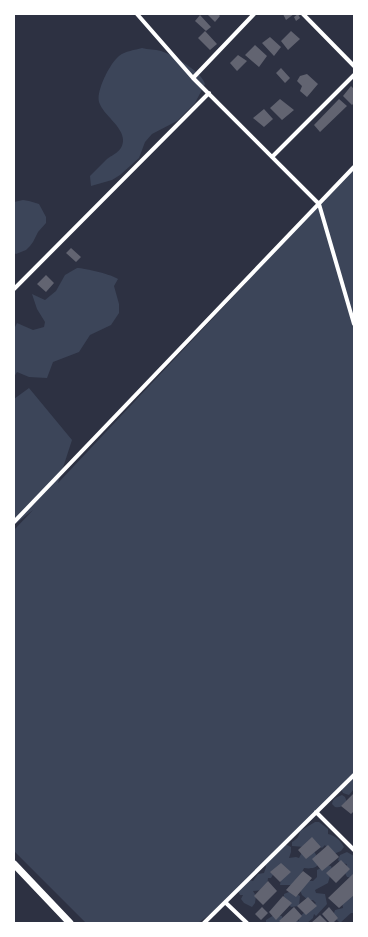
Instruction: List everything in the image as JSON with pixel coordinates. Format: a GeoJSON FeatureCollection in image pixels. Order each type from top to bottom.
{"type":"FeatureCollection","features":[{"type":"Feature","properties":{"kind":"street"},"geometry":{"type":"LineString","coordinates":[[137,14],[193,78],[319,204],[354,324]]}},
{"type":"Feature","properties":{"kind":"street"},"geometry":{"type":"LineString","coordinates":[[193,78],[254,14]]}},
{"type":"Feature","properties":{"kind":"street"},"geometry":{"type":"LineString","coordinates":[[303,14],[354,66]]}},
{"type":"Feature","properties":{"kind":"street"},"geometry":{"type":"LineString","coordinates":[[272,157],[354,75]]}},
{"type":"Feature","properties":{"kind":"street"},"geometry":{"type":"LineString","coordinates":[[14,289],[209,93]]}},
{"type":"Feature","properties":{"kind":"street"},"geometry":{"type":"LineString","coordinates":[[14,522],[354,167]]}},
{"type":"Feature","properties":{"kind":"street"},"geometry":{"type":"LineString","coordinates":[[204,923],[226,903],[354,775]]}},
{"type":"Feature","properties":{"kind":"street"},"geometry":{"type":"LineString","coordinates":[[316,812],[354,850]]}},
{"type":"Feature","properties":{"kind":"street"},"geometry":{"type":"LineString","coordinates":[[14,864],[70,923]]}},
{"type":"Feature","properties":{"kind":"street"},"geometry":{"type":"LineString","coordinates":[[226,903],[247,923]]}},
{"type":"Feature","properties":{"kind":"shaded area"},"geometry":{"type":"Polygon","coordinates":[[[142,48],[161,51],[173,56],[199,74],[205,84],[195,103],[177,121],[152,134],[145,142],[139,158],[120,175],[112,180],[91,186],[90,176],[105,161],[119,151],[123,141],[117,126],[101,107],[99,102],[100,91],[104,78],[115,60],[121,54],[142,48]]]}},
{"type":"Feature","properties":{"kind":"shaded area"},"geometry":{"type":"Polygon","coordinates":[[[354,167],[354,789],[349,795],[343,793],[341,789],[350,782],[352,776],[284,845],[291,847],[289,858],[299,858],[302,852],[313,850],[318,861],[317,866],[304,868],[300,876],[292,885],[280,885],[281,879],[274,873],[271,878],[268,878],[267,886],[262,890],[253,891],[256,896],[255,903],[252,907],[244,903],[241,899],[243,895],[240,895],[238,891],[226,903],[198,923],[86,923],[14,851],[14,530],[33,510],[14,525],[14,399],[29,388],[72,440],[58,483],[246,283],[251,273],[354,167]],[[265,863],[249,880],[253,881],[258,874],[264,873],[266,867],[265,863]]]}},
{"type":"Feature","properties":{"kind":"shaded area"},"geometry":{"type":"Polygon","coordinates":[[[23,200],[39,204],[46,217],[46,223],[38,232],[30,246],[26,250],[16,254],[14,253],[14,202],[23,200]]]}},
{"type":"Feature","properties":{"kind":"shaded area"},"geometry":{"type":"Polygon","coordinates":[[[77,268],[99,272],[118,279],[114,286],[119,304],[119,313],[111,325],[90,335],[79,352],[53,362],[47,378],[29,377],[17,372],[14,377],[14,329],[17,323],[33,330],[44,327],[45,322],[37,309],[32,294],[45,300],[56,291],[65,275],[77,268]]]}},
{"type":"Feature","properties":{"kind":"shaded area"},"geometry":{"type":"Polygon","coordinates":[[[342,795],[345,797],[347,802],[344,805],[335,807],[332,804],[333,800],[342,795]]]}},
{"type":"Feature","properties":{"kind":"shaded area"},"geometry":{"type":"Polygon","coordinates":[[[315,822],[319,822],[328,829],[328,834],[339,840],[344,847],[341,851],[331,855],[325,845],[322,848],[317,845],[304,847],[292,846],[292,842],[298,838],[300,831],[315,822]]]}},
{"type":"Feature","properties":{"kind":"shaded area"},"geometry":{"type":"Polygon","coordinates":[[[347,852],[354,856],[354,878],[347,877],[345,873],[347,864],[341,863],[338,860],[340,855],[347,852]]]}},
{"type":"Feature","properties":{"kind":"shaded area"},"geometry":{"type":"Polygon","coordinates":[[[327,865],[331,866],[332,869],[328,883],[315,890],[316,893],[325,894],[327,904],[316,916],[314,914],[313,918],[307,923],[293,923],[296,920],[299,921],[299,917],[316,903],[313,900],[308,900],[302,895],[300,890],[308,881],[313,881],[317,877],[317,870],[327,865]]]}},
{"type":"Feature","properties":{"kind":"shaded area"},"geometry":{"type":"Polygon","coordinates":[[[291,891],[300,896],[299,906],[291,907],[284,899],[284,894],[291,891]]]}},
{"type":"Feature","properties":{"kind":"shaded area"},"geometry":{"type":"Polygon","coordinates":[[[354,891],[354,913],[351,913],[340,923],[333,916],[335,910],[343,908],[342,902],[354,891]]]}},
{"type":"Feature","properties":{"kind":"shaded area"},"geometry":{"type":"Polygon","coordinates":[[[274,915],[282,916],[283,923],[266,923],[266,920],[274,915]]]}},
{"type":"Feature","properties":{"kind":"building"},"geometry":{"type":"Polygon","coordinates":[[[207,14],[218,14],[220,16],[215,22],[207,14]]]}},
{"type":"Feature","properties":{"kind":"building"},"geometry":{"type":"Polygon","coordinates":[[[283,14],[294,14],[286,20],[283,14]]]}},
{"type":"Feature","properties":{"kind":"building"},"geometry":{"type":"Polygon","coordinates":[[[298,14],[300,18],[296,21],[294,17],[298,14]]]}},
{"type":"Feature","properties":{"kind":"building"},"geometry":{"type":"Polygon","coordinates":[[[200,15],[211,27],[206,31],[195,21],[200,15]]]}},
{"type":"Feature","properties":{"kind":"building"},"geometry":{"type":"Polygon","coordinates":[[[205,31],[217,44],[210,50],[198,38],[205,31]]]}},
{"type":"Feature","properties":{"kind":"building"},"geometry":{"type":"Polygon","coordinates":[[[291,31],[300,39],[288,50],[281,41],[291,31]]]}},
{"type":"Feature","properties":{"kind":"building"},"geometry":{"type":"Polygon","coordinates":[[[270,37],[281,47],[274,56],[262,43],[270,37]]]}},
{"type":"Feature","properties":{"kind":"building"},"geometry":{"type":"Polygon","coordinates":[[[255,45],[267,56],[259,67],[245,55],[255,45]]]}},
{"type":"Feature","properties":{"kind":"building"},"geometry":{"type":"Polygon","coordinates":[[[238,55],[247,61],[237,71],[230,63],[238,55]]]}},
{"type":"Feature","properties":{"kind":"building"},"geometry":{"type":"Polygon","coordinates":[[[281,68],[290,78],[285,83],[276,73],[281,68]]]}},
{"type":"Feature","properties":{"kind":"building"},"geometry":{"type":"Polygon","coordinates":[[[307,74],[318,84],[307,97],[300,91],[302,86],[297,81],[300,76],[307,74]]]}},
{"type":"Feature","properties":{"kind":"building"},"geometry":{"type":"Polygon","coordinates":[[[351,86],[354,89],[354,103],[352,105],[343,96],[351,86]]]}},
{"type":"Feature","properties":{"kind":"building"},"geometry":{"type":"Polygon","coordinates":[[[280,99],[294,110],[282,120],[270,108],[280,99]]]}},
{"type":"Feature","properties":{"kind":"building"},"geometry":{"type":"Polygon","coordinates":[[[339,99],[347,106],[320,132],[314,125],[339,99]]]}},
{"type":"Feature","properties":{"kind":"building"},"geometry":{"type":"Polygon","coordinates":[[[264,109],[273,119],[264,127],[253,118],[264,109]]]}},
{"type":"Feature","properties":{"kind":"building"},"geometry":{"type":"Polygon","coordinates":[[[71,248],[81,257],[76,262],[66,253],[71,248]]]}},
{"type":"Feature","properties":{"kind":"building"},"geometry":{"type":"Polygon","coordinates":[[[46,275],[54,283],[46,292],[37,284],[46,275]]]}},
{"type":"Feature","properties":{"kind":"building"},"geometry":{"type":"Polygon","coordinates":[[[354,793],[354,811],[351,814],[341,806],[354,793]]]}},
{"type":"Feature","properties":{"kind":"building"},"geometry":{"type":"Polygon","coordinates":[[[312,837],[321,847],[306,859],[298,850],[312,837]]]}},
{"type":"Feature","properties":{"kind":"building"},"geometry":{"type":"Polygon","coordinates":[[[328,845],[339,857],[322,871],[312,859],[328,845]]]}},
{"type":"Feature","properties":{"kind":"building"},"geometry":{"type":"Polygon","coordinates":[[[341,860],[350,869],[336,883],[326,873],[341,860]]]}},
{"type":"Feature","properties":{"kind":"building"},"geometry":{"type":"Polygon","coordinates":[[[281,863],[291,872],[280,882],[270,872],[281,863]]]}},
{"type":"Feature","properties":{"kind":"building"},"geometry":{"type":"Polygon","coordinates":[[[303,871],[312,878],[296,897],[286,890],[303,871]]]}},
{"type":"Feature","properties":{"kind":"building"},"geometry":{"type":"Polygon","coordinates":[[[354,873],[354,895],[339,908],[328,898],[354,873]]]}},
{"type":"Feature","properties":{"kind":"building"},"geometry":{"type":"Polygon","coordinates":[[[268,881],[277,891],[263,905],[254,896],[268,881]]]}},
{"type":"Feature","properties":{"kind":"building"},"geometry":{"type":"Polygon","coordinates":[[[283,896],[292,903],[276,920],[269,912],[283,896]]]}},
{"type":"Feature","properties":{"kind":"building"},"geometry":{"type":"Polygon","coordinates":[[[308,897],[317,906],[306,915],[297,906],[308,897]]]}},
{"type":"Feature","properties":{"kind":"building"},"geometry":{"type":"Polygon","coordinates":[[[262,907],[268,913],[261,920],[255,914],[262,907]]]}},
{"type":"Feature","properties":{"kind":"building"},"geometry":{"type":"Polygon","coordinates":[[[294,907],[302,916],[295,923],[282,923],[279,921],[294,907]]]}},
{"type":"Feature","properties":{"kind":"building"},"geometry":{"type":"Polygon","coordinates":[[[329,907],[338,918],[333,923],[330,923],[322,914],[329,907]]]}},
{"type":"Feature","properties":{"kind":"building"},"geometry":{"type":"Polygon","coordinates":[[[320,915],[328,923],[311,923],[320,915]]]}}]}
